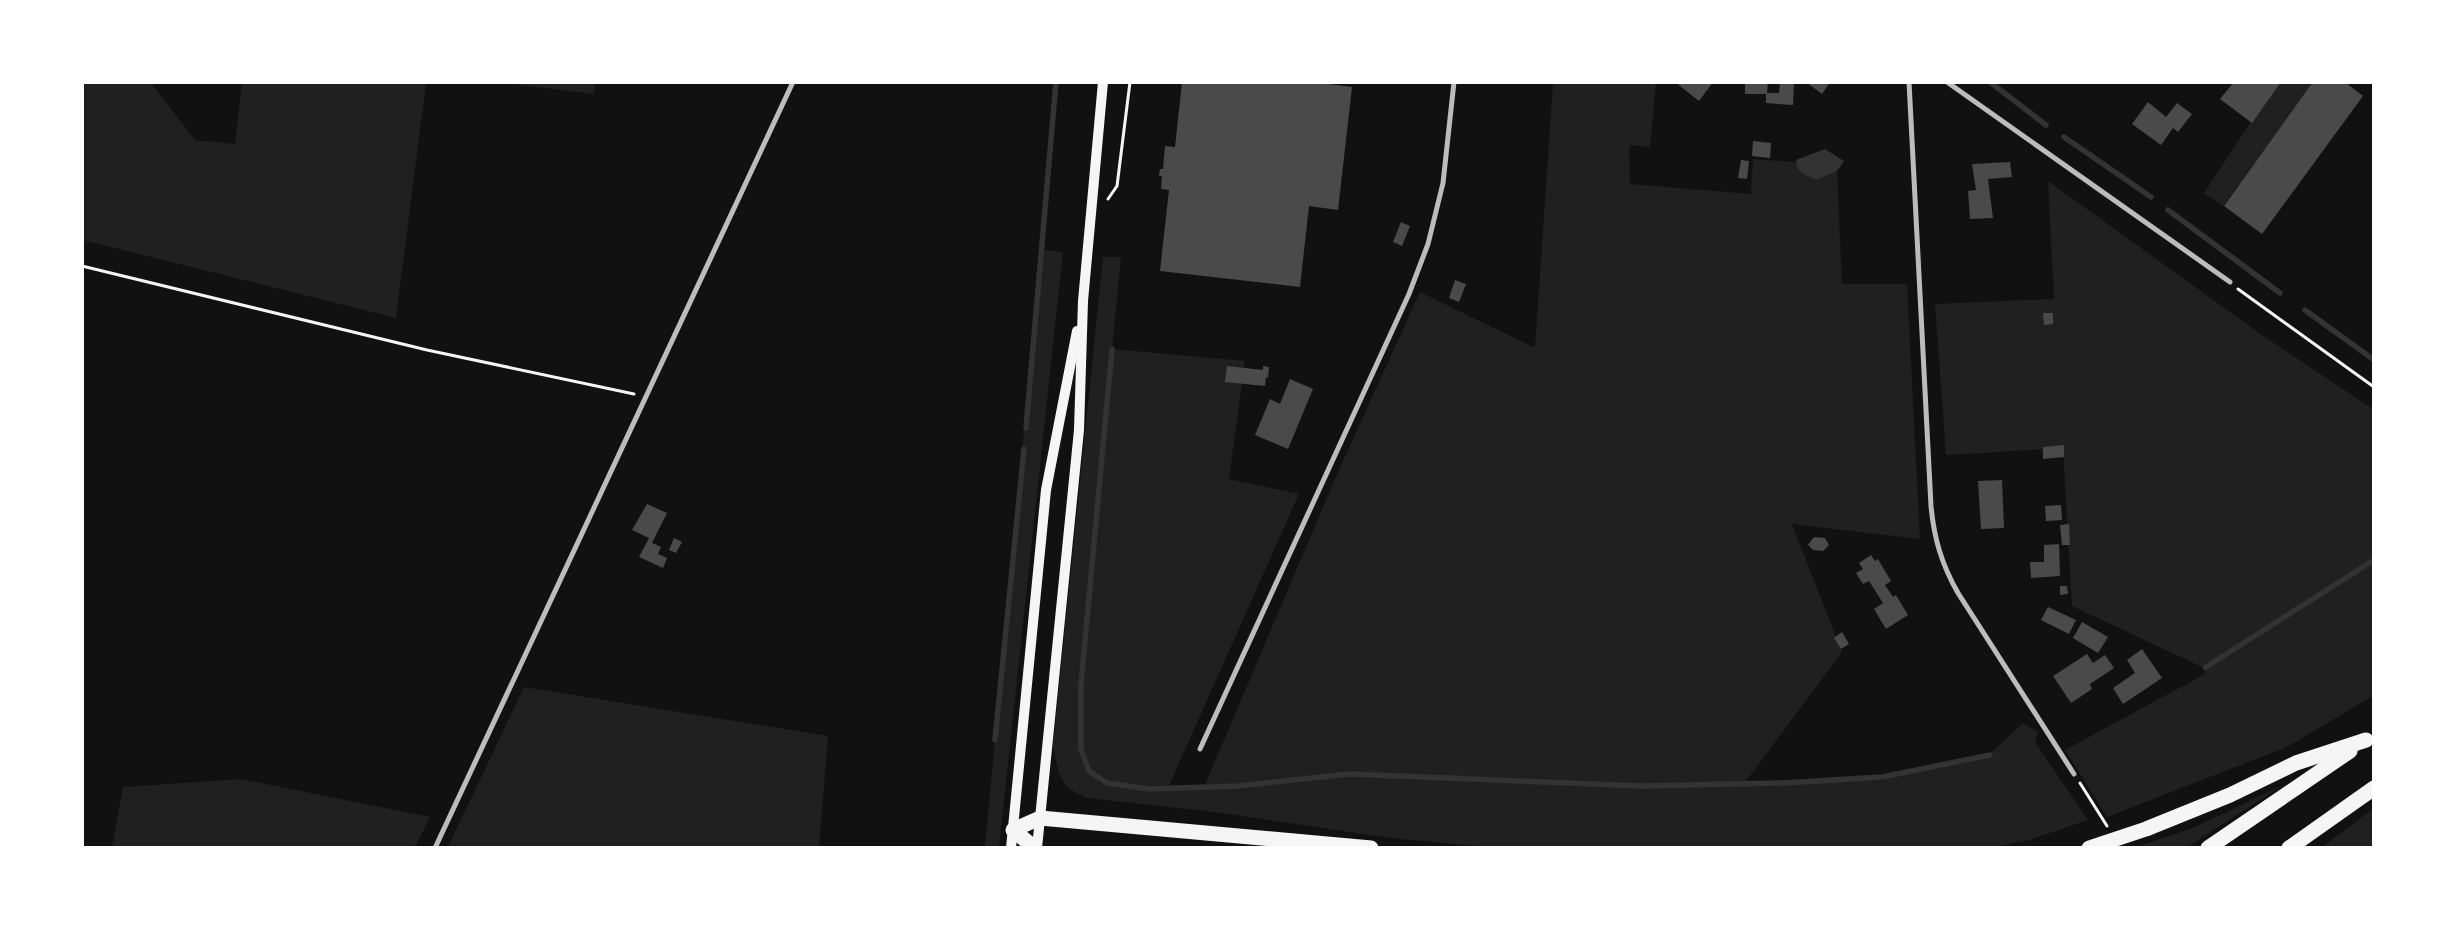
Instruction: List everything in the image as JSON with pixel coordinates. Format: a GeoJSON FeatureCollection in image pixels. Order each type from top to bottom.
{"type":"FeatureCollection","features":[{"type":"Feature","properties":{"kind":"highway"},"geometry":{"type":"LineString","coordinates":[[2089,848],[2146,829],[2230,795],[2296,763],[2370,737]]}},
{"type":"Feature","properties":{"kind":"highway"},"geometry":{"type":"LineString","coordinates":[[2208,848],[2370,737]]}},
{"type":"Feature","properties":{"kind":"highway"},"geometry":{"type":"LineString","coordinates":[[2289,848],[2374,788]]}},
{"type":"Feature","properties":{"kind":"highway"},"geometry":{"type":"LineString","coordinates":[[1036,848],[1013,830],[1040,818],[1371,848]]}},
{"type":"Feature","properties":{"kind":"main road"},"geometry":{"type":"LineString","coordinates":[[1036,848],[1079,430],[1083,301],[1103,82]]}},
{"type":"Feature","properties":{"kind":"main road"},"geometry":{"type":"LineString","coordinates":[[1011,848],[1046,490],[1083,301]]}},
{"type":"Feature","properties":{"kind":"street"},"geometry":{"type":"LineString","coordinates":[[435,848],[793,82]]}},
{"type":"Feature","properties":{"kind":"street"},"geometry":{"type":"LineString","coordinates":[[1200,749],[1409,294],[1428,244],[1443,183],[1454,82]]}},
{"type":"Feature","properties":{"kind":"street"},"geometry":{"type":"LineString","coordinates":[[1909,82],[1930,486],[1935,539],[1944,565],[1958,593],[2074,774]]}},
{"type":"Feature","properties":{"kind":"street"},"geometry":{"type":"LineString","coordinates":[[1947,82],[2230,282]]}},
{"type":"Feature","properties":{"kind":"path"},"geometry":{"type":"LineString","coordinates":[[1106,201],[1116,186],[1130,82]]}},
{"type":"Feature","properties":{"kind":"path"},"geometry":{"type":"LineString","coordinates":[[82,266],[428,350],[631,393],[644,398]]}},
{"type":"Feature","properties":{"kind":"path"},"geometry":{"type":"LineString","coordinates":[[2230,282],[2374,387]]}},
{"type":"Feature","properties":{"kind":"path"},"geometry":{"type":"LineString","coordinates":[[2074,774],[2111,831]]}},
{"type":"Feature","properties":{"kind":"shaded area"},"geometry":{"type":"Polygon","coordinates":[[[83,82],[151,83],[195,140],[235,144],[242,83],[426,83],[396,318],[83,240],[83,82]]]}},
{"type":"Feature","properties":{"kind":"shaded area"},"geometry":{"type":"Polygon","coordinates":[[[595,82],[594,94],[503,83],[595,82]]]}},
{"type":"Feature","properties":{"kind":"shaded area"},"geometry":{"type":"Polygon","coordinates":[[[1553,83],[1656,83],[1650,147],[1629,145],[1630,184],[1751,194],[1753,159],[1796,162],[1797,168],[1817,180],[1837,171],[1842,284],[1907,284],[1920,539],[1792,524],[1842,652],[1744,784],[1877,778],[1938,768],[1989,755],[2023,723],[2038,732],[2035,742],[2088,820],[2029,840],[1992,848],[1487,847],[1390,838],[1214,812],[1087,798],[1070,789],[1065,784],[1059,772],[1053,746],[1103,257],[1121,257],[1112,349],[1245,361],[1229,479],[1299,494],[1168,788],[1204,787],[1338,472],[1420,292],[1535,348],[1553,83]]]}},
{"type":"Feature","properties":{"kind":"shaded area"},"geometry":{"type":"Polygon","coordinates":[[[2280,83],[2313,83],[2223,206],[2204,193],[2252,120],[2280,83]]]}},
{"type":"Feature","properties":{"kind":"shaded area"},"geometry":{"type":"Polygon","coordinates":[[[1825,149],[1844,161],[1837,171],[1817,180],[1805,175],[1797,168],[1796,160],[1825,149]]]}},
{"type":"Feature","properties":{"kind":"shaded area"},"geometry":{"type":"Polygon","coordinates":[[[2048,181],[2262,335],[2373,409],[2373,696],[2287,747],[2107,817],[2065,750],[2205,674],[2202,667],[2072,606],[2063,448],[1946,455],[1935,304],[2054,299],[2048,181]]]}},
{"type":"Feature","properties":{"kind":"shaded area"},"geometry":{"type":"Polygon","coordinates":[[[1041,250],[1063,252],[999,847],[985,847],[1041,250]]]}},
{"type":"Feature","properties":{"kind":"shaded area"},"geometry":{"type":"Polygon","coordinates":[[[524,687],[828,736],[819,847],[448,847],[524,687]]]}},
{"type":"Feature","properties":{"kind":"shaded area"},"geometry":{"type":"Polygon","coordinates":[[[241,779],[430,817],[415,847],[112,847],[123,787],[241,779]]]}},
{"type":"Feature","properties":{"kind":"shaded area"},"geometry":{"type":"Polygon","coordinates":[[[2285,784],[2187,847],[2136,847],[2193,828],[2285,784]]]}},
{"type":"Feature","properties":{"kind":"shaded area"},"geometry":{"type":"Polygon","coordinates":[[[2373,809],[2373,847],[2322,847],[2373,809]]]}},
{"type":"Feature","properties":{"kind":"building"},"geometry":{"type":"Polygon","coordinates":[[[1182,82],[1313,82],[1352,87],[1338,210],[1309,206],[1300,287],[1160,271],[1169,190],[1161,189],[1162,176],[1159,176],[1160,169],[1163,169],[1165,146],[1175,147],[1182,82]]]}},
{"type":"Feature","properties":{"kind":"building"},"geometry":{"type":"Polygon","coordinates":[[[1675,82],[1713,82],[1699,101],[1675,82]]]}},
{"type":"Feature","properties":{"kind":"building"},"geometry":{"type":"Polygon","coordinates":[[[1745,82],[1768,82],[1767,93],[1779,93],[1780,82],[1794,82],[1793,105],[1766,103],[1766,94],[1745,94],[1745,82]]]}},
{"type":"Feature","properties":{"kind":"building"},"geometry":{"type":"Polygon","coordinates":[[[1806,82],[1830,82],[1822,94],[1806,82]]]}},
{"type":"Feature","properties":{"kind":"building"},"geometry":{"type":"Polygon","coordinates":[[[2234,82],[2281,82],[2252,123],[2220,99],[2234,82]]]}},
{"type":"Feature","properties":{"kind":"building"},"geometry":{"type":"Polygon","coordinates":[[[2313,82],[2345,82],[2363,96],[2262,234],[2224,206],[2313,82]]]}},
{"type":"Feature","properties":{"kind":"building"},"geometry":{"type":"Polygon","coordinates":[[[2148,102],[2166,117],[2177,103],[2192,114],[2178,132],[2173,128],[2161,145],[2132,124],[2148,102]]]}},
{"type":"Feature","properties":{"kind":"building"},"geometry":{"type":"Polygon","coordinates":[[[1753,141],[1771,143],[1770,158],[1752,156],[1753,141]]]}},
{"type":"Feature","properties":{"kind":"building"},"geometry":{"type":"Polygon","coordinates":[[[1741,160],[1749,161],[1747,179],[1738,178],[1741,160]]]}},
{"type":"Feature","properties":{"kind":"building"},"geometry":{"type":"Polygon","coordinates":[[[2010,162],[2012,177],[1988,179],[1993,218],[1970,219],[1968,191],[1976,190],[1972,164],[2010,162]]]}},
{"type":"Feature","properties":{"kind":"building"},"geometry":{"type":"Polygon","coordinates":[[[1401,222],[1410,226],[1402,246],[1393,242],[1401,222]]]}},
{"type":"Feature","properties":{"kind":"building"},"geometry":{"type":"Polygon","coordinates":[[[1455,280],[1466,284],[1459,302],[1449,298],[1455,280]]]}},
{"type":"Feature","properties":{"kind":"building"},"geometry":{"type":"Polygon","coordinates":[[[2043,313],[2053,313],[2053,324],[2044,325],[2043,313]]]}},
{"type":"Feature","properties":{"kind":"building"},"geometry":{"type":"Polygon","coordinates":[[[1227,366],[1263,370],[1263,366],[1269,367],[1265,386],[1225,382],[1227,366]]]}},
{"type":"Feature","properties":{"kind":"building"},"geometry":{"type":"Polygon","coordinates":[[[1290,379],[1313,389],[1288,449],[1255,435],[1270,399],[1280,404],[1290,379]]]}},
{"type":"Feature","properties":{"kind":"building"},"geometry":{"type":"Polygon","coordinates":[[[2064,445],[2064,457],[2043,459],[2043,447],[2064,445]]]}},
{"type":"Feature","properties":{"kind":"building"},"geometry":{"type":"Polygon","coordinates":[[[2002,480],[2004,528],[1981,529],[1978,481],[2002,480]]]}},
{"type":"Feature","properties":{"kind":"building"},"geometry":{"type":"Polygon","coordinates":[[[647,504],[667,513],[652,543],[661,547],[658,554],[667,558],[663,568],[639,557],[649,538],[632,530],[647,504]]]}},
{"type":"Feature","properties":{"kind":"building"},"geometry":{"type":"Polygon","coordinates":[[[2061,505],[2062,520],[2046,521],[2045,506],[2061,505]]]}},
{"type":"Feature","properties":{"kind":"building"},"geometry":{"type":"Polygon","coordinates":[[[2069,524],[2070,545],[2062,545],[2060,525],[2069,524]]]}},
{"type":"Feature","properties":{"kind":"building"},"geometry":{"type":"Polygon","coordinates":[[[1814,537],[1825,538],[1829,545],[1823,551],[1813,550],[1808,545],[1814,537]]]}},
{"type":"Feature","properties":{"kind":"building"},"geometry":{"type":"Polygon","coordinates":[[[674,538],[682,542],[676,553],[669,550],[674,538]]]}},
{"type":"Feature","properties":{"kind":"building"},"geometry":{"type":"Polygon","coordinates":[[[2059,544],[2060,576],[2031,578],[2030,562],[2044,562],[2044,545],[2059,544]]]}},
{"type":"Feature","properties":{"kind":"building"},"geometry":{"type":"Polygon","coordinates":[[[1871,555],[1875,561],[1878,559],[1891,581],[1885,585],[1893,597],[1896,595],[1908,615],[1886,629],[1874,609],[1883,603],[1869,581],[1863,584],[1856,573],[1863,569],[1859,563],[1871,555]]]}},
{"type":"Feature","properties":{"kind":"building"},"geometry":{"type":"Polygon","coordinates":[[[2060,586],[2067,586],[2068,594],[2060,595],[2060,586]]]}},
{"type":"Feature","properties":{"kind":"building"},"geometry":{"type":"Polygon","coordinates":[[[2048,607],[2076,620],[2069,634],[2041,620],[2048,607]]]}},
{"type":"Feature","properties":{"kind":"building"},"geometry":{"type":"Polygon","coordinates":[[[2082,622],[2108,637],[2098,653],[2073,638],[2082,622]]]}},
{"type":"Feature","properties":{"kind":"building"},"geometry":{"type":"Polygon","coordinates":[[[1842,632],[1849,644],[1841,649],[1834,638],[1842,632]]]}},
{"type":"Feature","properties":{"kind":"building"},"geometry":{"type":"Polygon","coordinates":[[[2142,649],[2162,678],[2123,704],[2113,688],[2135,673],[2127,660],[2142,649]]]}},
{"type":"Feature","properties":{"kind":"building"},"geometry":{"type":"Polygon","coordinates":[[[2087,654],[2093,663],[2105,655],[2114,668],[2090,684],[2092,689],[2071,703],[2053,676],[2087,654]]]}},
{"type":"Feature","properties":{"kind":"waterway"},"geometry":{"type":"LineString","coordinates":[[1026,428],[1056,82]]}},
{"type":"Feature","properties":{"kind":"waterway"},"geometry":{"type":"LineString","coordinates":[[1990,82],[2046,125]]}},
{"type":"Feature","properties":{"kind":"waterway"},"geometry":{"type":"LineString","coordinates":[[2064,137],[2151,197]]}},
{"type":"Feature","properties":{"kind":"waterway"},"geometry":{"type":"LineString","coordinates":[[2168,210],[2280,293]]}},
{"type":"Feature","properties":{"kind":"waterway"},"geometry":{"type":"LineString","coordinates":[[2305,310],[2374,360]]}},
{"type":"Feature","properties":{"kind":"waterway"},"geometry":{"type":"LineString","coordinates":[[1112,349],[1081,684],[1081,750],[1089,771],[1107,783],[1149,789],[1238,786],[1349,774],[1642,786],[1783,783],[1882,777],[1990,755]]}},
{"type":"Feature","properties":{"kind":"waterway"},"geometry":{"type":"LineString","coordinates":[[995,740],[1024,449]]}},
{"type":"Feature","properties":{"kind":"waterway"},"geometry":{"type":"LineString","coordinates":[[2206,667],[2374,560]]}}]}
